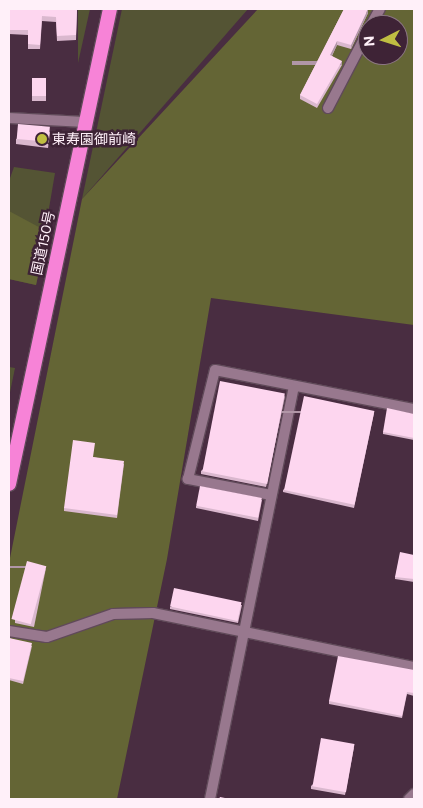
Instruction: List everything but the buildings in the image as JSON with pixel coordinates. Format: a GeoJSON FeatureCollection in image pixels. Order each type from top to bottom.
{"type":"FeatureCollection","features":[{"type":"Feature","properties":{"kind":"highway","name":"国道150号"},"geometry":{"type":"LineString","coordinates":[[9,484],[110,9]]}},
{"type":"Feature","properties":{"kind":"street"},"geometry":{"type":"LineString","coordinates":[[328,108],[358,50]]}},
{"type":"Feature","properties":{"kind":"street"},"geometry":{"type":"LineString","coordinates":[[9,118],[85,122]]}},
{"type":"Feature","properties":{"kind":"street"},"geometry":{"type":"LineString","coordinates":[[272,495],[188,479],[211,374],[215,370],[414,409]]}},
{"type":"Feature","properties":{"kind":"street"},"geometry":{"type":"LineString","coordinates":[[210,799],[294,386]]}},
{"type":"Feature","properties":{"kind":"street"},"geometry":{"type":"LineString","coordinates":[[9,631],[47,637],[132,612],[414,667]]}},
{"type":"Feature","properties":{"kind":"street"},"geometry":{"type":"LineString","coordinates":[[409,799],[414,794]]}},
{"type":"Feature","properties":{"kind":"shaded area"},"geometry":{"type":"Polygon","coordinates":[[[78,9],[90,9],[78,63],[78,9]]]}},
{"type":"Feature","properties":{"kind":"shaded area"},"geometry":{"type":"Polygon","coordinates":[[[122,9],[248,9],[82,199],[122,9]]]}},
{"type":"Feature","properties":{"kind":"shaded area"},"geometry":{"type":"Polygon","coordinates":[[[258,9],[414,9],[414,325],[211,298],[167,559],[117,799],[9,799],[9,563],[82,199],[258,9]]]}},
{"type":"Feature","properties":{"kind":"shaded area"},"geometry":{"type":"Polygon","coordinates":[[[14,167],[55,173],[36,285],[9,279],[9,181],[14,167]]]}},
{"type":"Feature","properties":{"kind":"shaded area"},"geometry":{"type":"Polygon","coordinates":[[[9,211],[48,232],[36,285],[9,279],[9,211]]]}},
{"type":"Feature","properties":{"kind":"shaded area"},"geometry":{"type":"Polygon","coordinates":[[[9,367],[15,368],[9,397],[9,367]]]}},
{"type":"Feature","properties":{"kind":"place","name":"東寿園御前崎"},"geometry":{"type":"Point","coordinates":[42,139]}}]}
